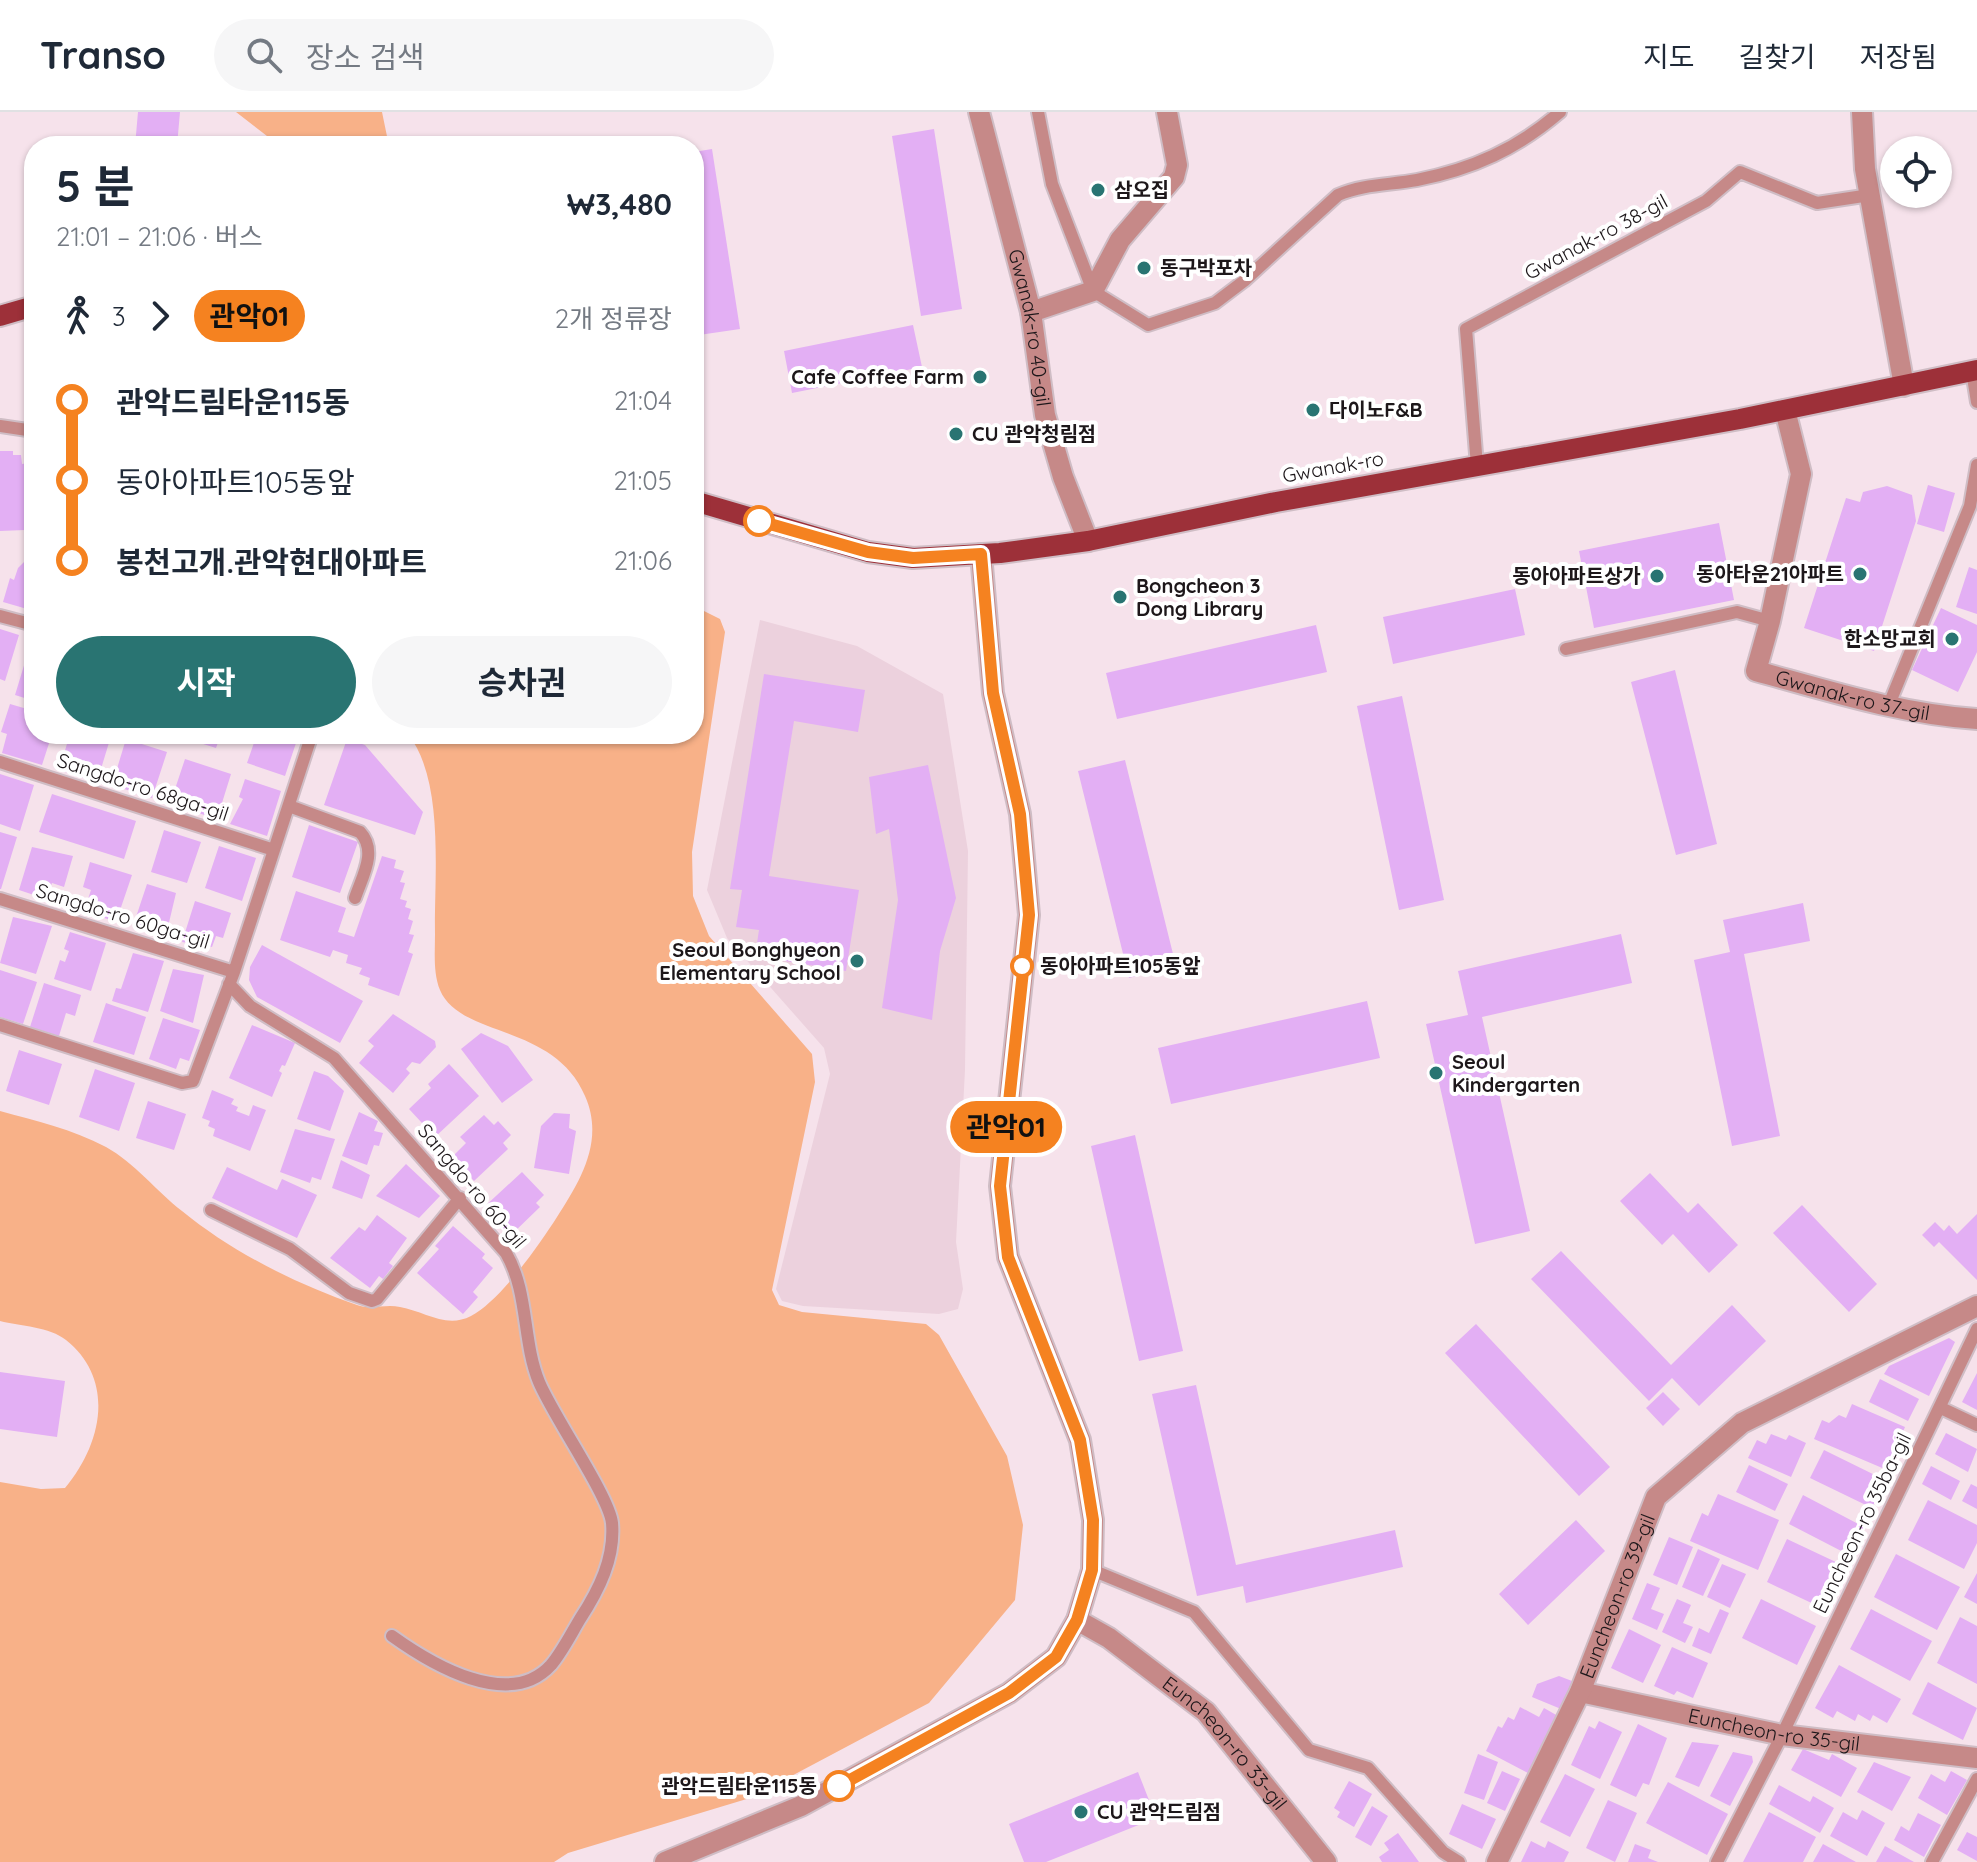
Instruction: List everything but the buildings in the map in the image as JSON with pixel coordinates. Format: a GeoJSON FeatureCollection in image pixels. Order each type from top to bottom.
{"type":"FeatureCollection","features":[{"type":"Feature","properties":{"kind":"main road"},"geometry":{"type":"LineString","coordinates":[[0,316],[24,309]]}},
{"type":"Feature","properties":{"kind":"main road","name":"Gwanak-ro"},"geometry":{"type":"LineString","coordinates":[[704,504],[868,552],[913,558],[981,554],[1088,541],[1276,502],[1785,410],[1975,370]]}},
{"type":"Feature","properties":{"kind":"street","name":"Gwanak-ro 40-gil"},"geometry":{"type":"LineString","coordinates":[[979,112],[994,181],[1031,312],[1045,415],[1063,477],[1088,541]]}},
{"type":"Feature","properties":{"kind":"street"},"geometry":{"type":"LineString","coordinates":[[1031,312],[1093,291],[1120,240],[1174,177],[1177,165],[1167,112]]}},
{"type":"Feature","properties":{"kind":"street"},"geometry":{"type":"LineString","coordinates":[[1862,112],[1870,195],[1904,386]]}},
{"type":"Feature","properties":{"kind":"street","name":"Gwanak-ro 37-gil"},"geometry":{"type":"LineString","coordinates":[[1785,410],[1801,474],[1770,621],[1756,671],[1888,707],[1936,716],[1977,719]]}},
{"type":"Feature","properties":{"kind":"street"},"geometry":{"type":"LineString","coordinates":[[665,1862],[801,1806],[1009,1693],[1056,1657],[1077,1620],[1092,1570],[1093,1520],[1080,1440],[1008,1257],[1003,1214],[1000,1186],[1029,915],[1020,814],[993,693],[981,554]]}},
{"type":"Feature","properties":{"kind":"street","name":"Euncheon-ro 39-gil"},"geometry":{"type":"LineString","coordinates":[[1497,1862],[1580,1692],[1656,1497],[1742,1423],[1977,1306]]}},
{"type":"Feature","properties":{"kind":"street","name":"Euncheon-ro 33-gil"},"geometry":{"type":"LineString","coordinates":[[1077,1620],[1109,1638],[1206,1712],[1326,1862]]}},
{"type":"Feature","properties":{"kind":"street","name":"Euncheon-ro 35-gil"},"geometry":{"type":"LineString","coordinates":[[1580,1692],[1782,1735],[1974,1752]]}},
{"type":"Feature","properties":{"kind":"lane"},"geometry":{"type":"LineString","coordinates":[[1038,112],[1052,184],[1093,291],[1148,325],[1215,303],[1244,281],[1338,195],[1353,188],[1418,180],[1485,163],[1517,147],[1560,112]]}},
{"type":"Feature","properties":{"kind":"lane","name":"Gwanak-ro 38-gil"},"geometry":{"type":"LineString","coordinates":[[1477,466],[1466,329],[1706,201],[1740,172],[1817,203],[1870,195]]}},
{"type":"Feature","properties":{"kind":"lane","name":"Gwanak-ro"},"geometry":{"type":"LineString","coordinates":[[1975,370],[1977,402]]}},
{"type":"Feature","properties":{"kind":"lane"},"geometry":{"type":"LineString","coordinates":[[0,426],[24,430]]}},
{"type":"Feature","properties":{"kind":"lane"},"geometry":{"type":"LineString","coordinates":[[1888,707],[1970,506],[1977,465]]}},
{"type":"Feature","properties":{"kind":"lane"},"geometry":{"type":"LineString","coordinates":[[1566,649],[1737,612],[1770,621]]}},
{"type":"Feature","properties":{"kind":"lane"},"geometry":{"type":"LineString","coordinates":[[0,616],[24,622]]}},
{"type":"Feature","properties":{"kind":"lane"},"geometry":{"type":"LineString","coordinates":[[0,1025],[188,1083],[197,1075],[309,744]]}},
{"type":"Feature","properties":{"kind":"lane","name":"Sangdo-ro 68ga-gil"},"geometry":{"type":"LineString","coordinates":[[0,762],[274,850]]}},
{"type":"Feature","properties":{"kind":"lane"},"geometry":{"type":"LineString","coordinates":[[289,806],[360,832],[366,839],[369,853],[355,898]]}},
{"type":"Feature","properties":{"kind":"lane","name":"Sangdo-ro 60ga-gil"},"geometry":{"type":"LineString","coordinates":[[0,899],[234,972]]}},
{"type":"Feature","properties":{"kind":"lane","name":"Sangdo-ro 60-gil"},"geometry":{"type":"LineString","coordinates":[[229,984],[250,1006],[334,1058],[460,1198],[515,1269],[539,1380],[612,1521],[608,1568],[596,1595],[549,1667],[511,1686],[482,1684],[413,1651],[392,1636]]}},
{"type":"Feature","properties":{"kind":"lane"},"geometry":{"type":"LineString","coordinates":[[211,1210],[290,1249],[349,1293],[372,1301],[377,1299],[460,1198]]}},
{"type":"Feature","properties":{"kind":"lane","name":"Euncheon-ro 35ba-gil"},"geometry":{"type":"LineString","coordinates":[[1717,1862],[1782,1735],[1977,1329]]}},
{"type":"Feature","properties":{"kind":"lane"},"geometry":{"type":"LineString","coordinates":[[1941,1408],[1977,1425]]}},
{"type":"Feature","properties":{"kind":"lane"},"geometry":{"type":"LineString","coordinates":[[1092,1570],[1194,1612],[1309,1750],[1368,1768],[1443,1852],[1459,1862]]}},
{"type":"Feature","properties":{"kind":"lane"},"geometry":{"type":"LineString","coordinates":[[1932,1862],[1977,1779]]}},
{"type":"Feature","properties":{"kind":"shaded area"},"geometry":{"type":"Polygon","coordinates":[[[236,112],[382,112],[387,136],[267,136],[236,112]]]}},
{"type":"Feature","properties":{"kind":"shaded area"},"geometry":{"type":"Polygon","coordinates":[[[704,611],[720,619],[725,632],[692,852],[693,896],[709,936],[812,1054],[815,1082],[772,1290],[779,1305],[802,1312],[926,1324],[939,1335],[1007,1456],[1023,1525],[1015,1600],[929,1703],[750,1798],[568,1853],[554,1862],[0,1862],[0,1482],[41,1489],[65,1488],[88,1452],[98,1412],[92,1374],[82,1356],[66,1340],[43,1330],[0,1321],[0,1111],[67,1130],[106,1147],[201,1226],[265,1266],[362,1306],[400,1307],[453,1321],[462,1320],[483,1308],[507,1285],[549,1229],[574,1189],[587,1160],[591,1145],[590,1113],[585,1096],[571,1072],[552,1055],[531,1043],[467,1017],[451,1005],[440,990],[435,962],[433,803],[420,754],[414,744],[704,744],[704,611]]]}},
{"type":"Feature","properties":{"kind":"shaded area","name":"Seoul Bonghyeon Elementary School"},"geometry":{"type":"Polygon","coordinates":[[[760,620],[857,646],[943,694],[968,851],[965,1070],[956,1242],[963,1289],[958,1309],[939,1314],[803,1306],[782,1301],[776,1289],[830,1074],[824,1048],[727,938],[707,890],[760,620]]]}},
{"type":"Feature","properties":{"kind":"bus line","name":"관악01"},"geometry":{"type":"LineString","coordinates":[[759,521],[868,552],[913,558],[981,554],[993,693],[1020,814],[1029,915],[1000,1186],[1008,1257],[1080,1440],[1093,1520],[1092,1570],[1077,1620],[1056,1657],[1009,1693],[839,1786]]}},
{"type":"Feature","properties":{"kind":"place","name":"삼오집"},"geometry":{"type":"Point","coordinates":[1098,190]}},
{"type":"Feature","properties":{"kind":"place","name":"동구박포차"},"geometry":{"type":"Point","coordinates":[1144,268]}},
{"type":"Feature","properties":{"kind":"place","name":"Cafe Coffee Farm"},"geometry":{"type":"Point","coordinates":[980,377]}},
{"type":"Feature","properties":{"kind":"place","name":"다이노F&B"},"geometry":{"type":"Point","coordinates":[1313,410]}},
{"type":"Feature","properties":{"kind":"place","name":"CU 관악청림점"},"geometry":{"type":"Point","coordinates":[956,434]}},
{"type":"Feature","properties":{"kind":"place","name":"동아타운21아파트"},"geometry":{"type":"Point","coordinates":[1860,574]}},
{"type":"Feature","properties":{"kind":"place","name":"동아아파트상가"},"geometry":{"type":"Point","coordinates":[1657,576]}},
{"type":"Feature","properties":{"kind":"place","name":"Bongcheon 3 Dong Library"},"geometry":{"type":"Point","coordinates":[1120,597]}},
{"type":"Feature","properties":{"kind":"place","name":"한소망교회"},"geometry":{"type":"Point","coordinates":[1952,639]}},
{"type":"Feature","properties":{"kind":"place","name":"Seoul Bonghyeon Elementary School"},"geometry":{"type":"Point","coordinates":[857,961]}},
{"type":"Feature","properties":{"kind":"place","name":"동아아파트105동앞"},"geometry":{"type":"Point","coordinates":[1022,966]}},
{"type":"Feature","properties":{"kind":"place","name":"Seoul Kindergarten"},"geometry":{"type":"Point","coordinates":[1436,1073]}},
{"type":"Feature","properties":{"kind":"place","name":"관악드림타운115동"},"geometry":{"type":"Point","coordinates":[839,1786]}},
{"type":"Feature","properties":{"kind":"place","name":"CU 관악드림점"},"geometry":{"type":"Point","coordinates":[1081,1812]}}]}
